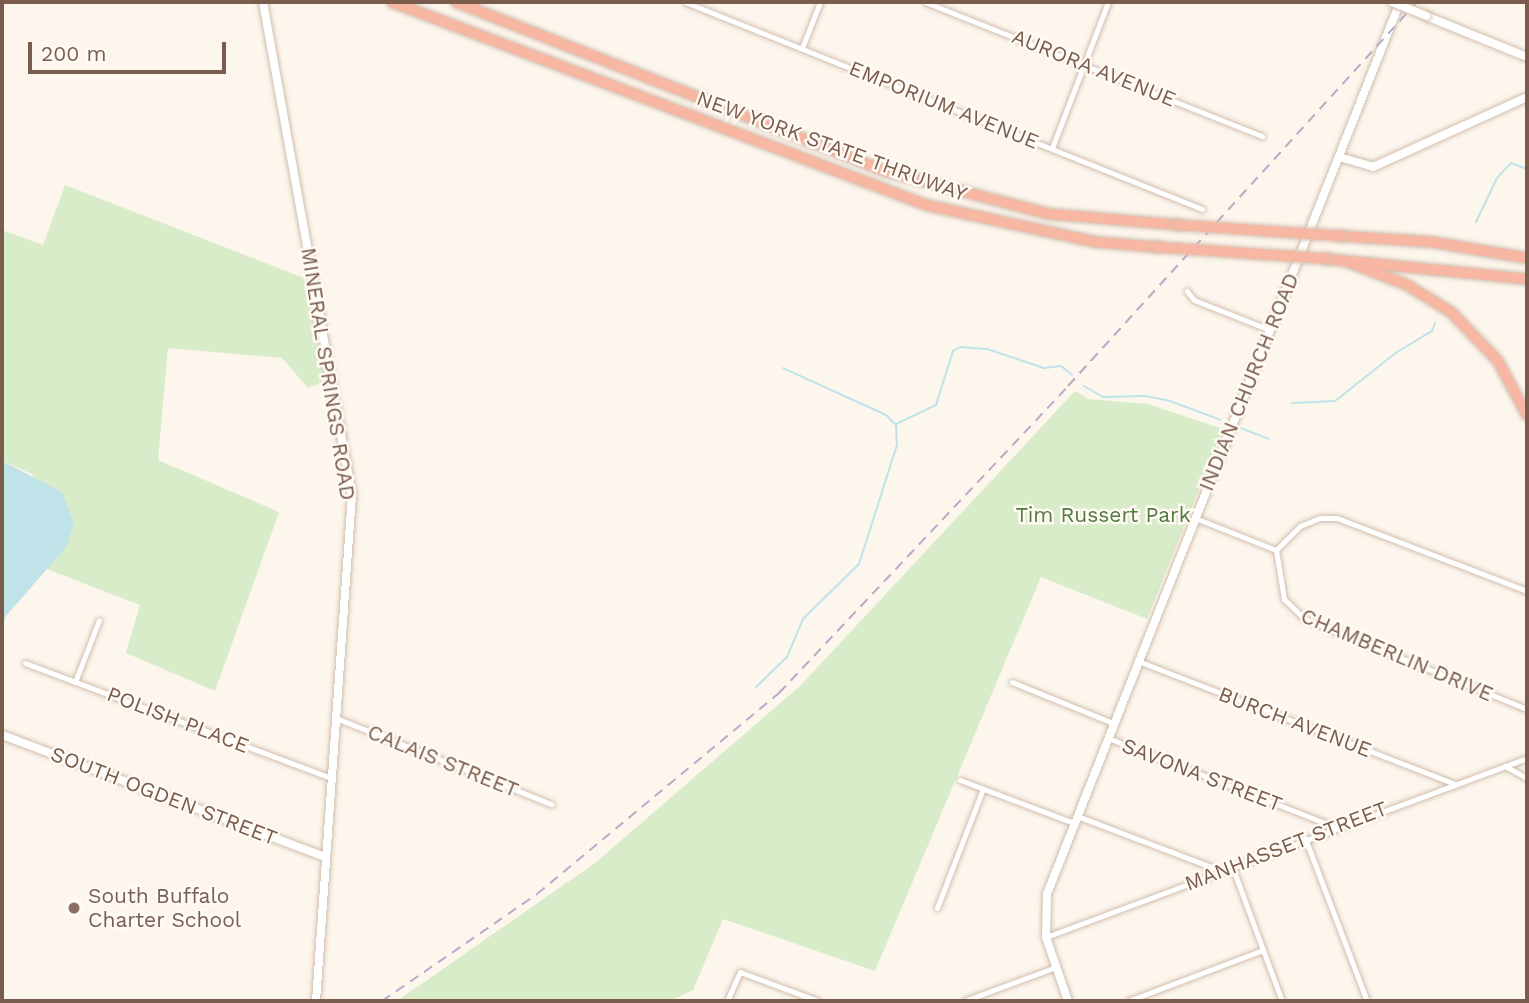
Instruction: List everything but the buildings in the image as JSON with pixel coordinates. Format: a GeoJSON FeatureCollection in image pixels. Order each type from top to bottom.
{"type":"FeatureCollection","features":[{"type":"Feature","properties":{"kind":"highway","name":"NEW YORK STATE THRUWAY"},"geometry":{"type":"LineString","coordinates":[[392,2],[926,205],[1083,239],[1527,279]]}},
{"type":"Feature","properties":{"kind":"highway","name":"NEW YORK STATE THRUWAY"},"geometry":{"type":"LineString","coordinates":[[456,2],[885,171],[1049,214],[1432,242],[1527,258]]}},
{"type":"Feature","properties":{"kind":"highway"},"geometry":{"type":"LineString","coordinates":[[1346,261],[1407,285],[1451,312],[1498,361],[1527,415]]}},
{"type":"Feature","properties":{"kind":"street","name":"MINERAL SPRINGS ROAD"},"geometry":{"type":"LineString","coordinates":[[263,2],[352,495],[316,1001]]}},
{"type":"Feature","properties":{"kind":"street","name":"EMPORIUM AVENUE"},"geometry":{"type":"LineString","coordinates":[[685,2],[1202,209]]}},
{"type":"Feature","properties":{"kind":"street"},"geometry":{"type":"LineString","coordinates":[[802,48],[820,2]]}},
{"type":"Feature","properties":{"kind":"street","name":"AURORA AVENUE"},"geometry":{"type":"LineString","coordinates":[[925,2],[1262,136]]}},
{"type":"Feature","properties":{"kind":"street"},"geometry":{"type":"LineString","coordinates":[[1052,148],[1108,2]]}},
{"type":"Feature","properties":{"kind":"street"},"geometry":{"type":"LineString","coordinates":[[1392,2],[1527,57]]}},
{"type":"Feature","properties":{"kind":"street","name":"INDIAN CHURCH ROAD"},"geometry":{"type":"LineString","coordinates":[[1068,1001],[1046,937],[1047,894],[1400,2]]}},
{"type":"Feature","properties":{"kind":"street"},"geometry":{"type":"LineString","coordinates":[[1339,157],[1373,167],[1527,97]]}},
{"type":"Feature","properties":{"kind":"street"},"geometry":{"type":"LineString","coordinates":[[1187,291],[1194,300],[1270,330]]}},
{"type":"Feature","properties":{"kind":"street"},"geometry":{"type":"LineString","coordinates":[[1195,518],[1276,550],[1300,526],[1320,518],[1336,518],[1527,591]]}},
{"type":"Feature","properties":{"kind":"street","name":"CHAMBERLIN DRIVE"},"geometry":{"type":"LineString","coordinates":[[1276,550],[1283,599],[1305,619],[1527,709]]}},
{"type":"Feature","properties":{"kind":"street"},"geometry":{"type":"LineString","coordinates":[[75,682],[99,620]]}},
{"type":"Feature","properties":{"kind":"street","name":"BURCH AVENUE"},"geometry":{"type":"LineString","coordinates":[[1138,661],[1453,783]]}},
{"type":"Feature","properties":{"kind":"street","name":"POLISH PLACE"},"geometry":{"type":"LineString","coordinates":[[25,663],[331,778]]}},
{"type":"Feature","properties":{"kind":"street"},"geometry":{"type":"LineString","coordinates":[[1012,682],[1113,723]]}},
{"type":"Feature","properties":{"kind":"street","name":"CALAIS STREET"},"geometry":{"type":"LineString","coordinates":[[335,718],[551,804]]}},
{"type":"Feature","properties":{"kind":"street","name":"SOUTH OGDEN STREET"},"geometry":{"type":"LineString","coordinates":[[2,735],[325,857]]}},
{"type":"Feature","properties":{"kind":"street","name":"SAVONA STREET"},"geometry":{"type":"LineString","coordinates":[[1108,737],[1335,827]]}},
{"type":"Feature","properties":{"kind":"street","name":"MANHASSET STREET"},"geometry":{"type":"LineString","coordinates":[[1046,937],[1219,870],[1527,758]]}},
{"type":"Feature","properties":{"kind":"street"},"geometry":{"type":"LineString","coordinates":[[1505,766],[1527,778]]}},
{"type":"Feature","properties":{"kind":"street"},"geometry":{"type":"LineString","coordinates":[[960,780],[1219,870]]}},
{"type":"Feature","properties":{"kind":"street"},"geometry":{"type":"LineString","coordinates":[[937,908],[983,789]]}},
{"type":"Feature","properties":{"kind":"street"},"geometry":{"type":"LineString","coordinates":[[1305,838],[1367,1001]]}},
{"type":"Feature","properties":{"kind":"street"},"geometry":{"type":"LineString","coordinates":[[1232,866],[1282,1001]]}},
{"type":"Feature","properties":{"kind":"street"},"geometry":{"type":"LineString","coordinates":[[1128,1001],[1263,950]]}},
{"type":"Feature","properties":{"kind":"street"},"geometry":{"type":"LineString","coordinates":[[964,1001],[1056,967]]}},
{"type":"Feature","properties":{"kind":"street"},"geometry":{"type":"LineString","coordinates":[[727,1001],[740,972],[818,1001]]}},
{"type":"Feature","properties":{"kind":"green space"},"geometry":{"type":"Polygon","coordinates":[[[65,185],[304,278],[327,380],[308,388],[282,358],[168,348],[158,460],[279,512],[215,691],[126,653],[140,605],[44,568],[67,546],[32,474],[2,461],[2,230],[43,245],[65,185]]]}},
{"type":"Feature","properties":{"kind":"green space","name":"Tim Russert Park"},"geometry":{"type":"Polygon","coordinates":[[[1075,391],[1088,399],[1148,404],[1223,429],[1147,619],[1041,577],[875,971],[723,919],[693,990],[670,1001],[397,1001],[595,863],[800,686],[1075,391]]]}},
{"type":"Feature","properties":{"kind":"water"},"geometry":{"type":"Polygon","coordinates":[[[2,461],[62,492],[74,524],[67,546],[6,616],[2,628],[2,461]]]}},
{"type":"Feature","properties":{"kind":"waterway"},"geometry":{"type":"LineString","coordinates":[[1476,222],[1497,178],[1511,163],[1527,169]]}},
{"type":"Feature","properties":{"kind":"waterway"},"geometry":{"type":"LineString","coordinates":[[1292,403],[1335,401],[1397,352],[1432,331],[1435,323]]}},
{"type":"Feature","properties":{"kind":"waterway"},"geometry":{"type":"LineString","coordinates":[[896,424],[936,405],[953,351],[960,347],[987,349],[1044,368],[1061,366],[1072,375]]}},
{"type":"Feature","properties":{"kind":"waterway"},"geometry":{"type":"LineString","coordinates":[[756,687],[787,657],[803,619],[859,564],[897,445],[896,425],[886,415],[783,368]]}},
{"type":"Feature","properties":{"kind":"waterway"},"geometry":{"type":"LineString","coordinates":[[1084,386],[1103,397],[1145,396],[1170,401],[1221,420]]}},
{"type":"Feature","properties":{"kind":"waterway"},"geometry":{"type":"LineString","coordinates":[[1238,427],[1269,439]]}},
{"type":"Feature","properties":{"kind":"railway"},"geometry":{"type":"LineString","coordinates":[[382,1001],[537,894],[779,693],[1068,386],[1417,2]]}},
{"type":"Feature","properties":{"kind":"place","name":"South Buffalo Charter School"},"geometry":{"type":"Point","coordinates":[74,908]}}]}
